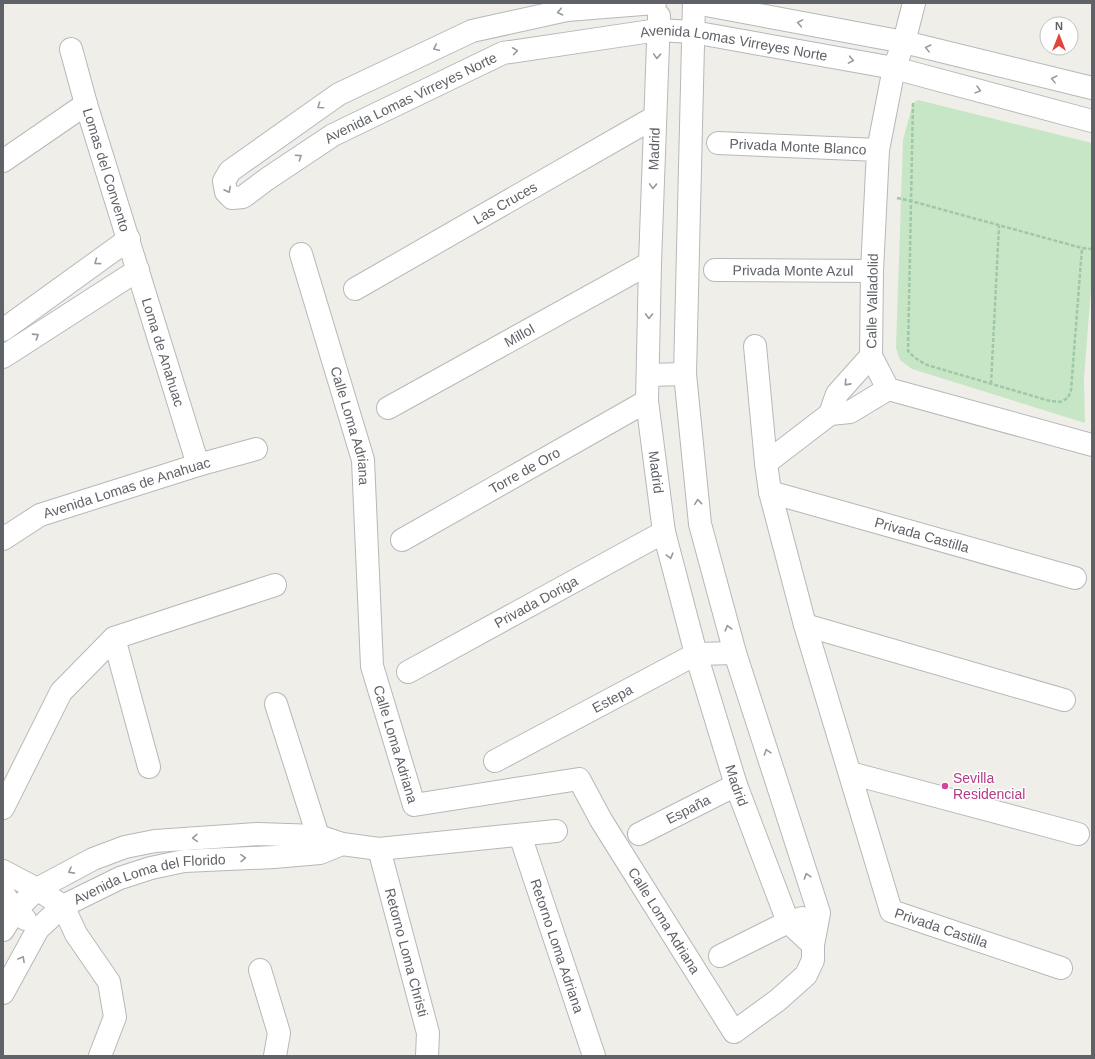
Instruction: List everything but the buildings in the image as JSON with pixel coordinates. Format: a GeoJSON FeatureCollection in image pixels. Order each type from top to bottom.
{"type":"FeatureCollection","features":[{"type":"Feature","properties":{"kind":"street","name":"Avenida Lomas Virreyes Norte"},"geometry":{"type":"LineString","coordinates":[[655,3],[567,10],[472,31],[339,94],[230,171],[224,181],[226,192],[232,198],[243,197],[267,179],[333,135],[503,53],[658,30],[693,32],[894,68],[1092,121]]}},
{"type":"Feature","properties":{"kind":"street","name":"Madrid"},"geometry":{"type":"LineString","coordinates":[[660,3],[650,263],[647,401],[664,532],[696,654],[736,785],[788,922]]}},
{"type":"Feature","properties":{"kind":"street","name":"Avenida Lomas Virreyes Norte"},"geometry":{"type":"LineString","coordinates":[[694,3],[904,42],[1092,88]]}},
{"type":"Feature","properties":{"kind":"street"},"geometry":{"type":"LineString","coordinates":[[694,3],[685,374],[700,524],[734,654],[819,913],[813,945]]}},
{"type":"Feature","properties":{"kind":"street","name":"Calle Valladolid"},"geometry":{"type":"LineString","coordinates":[[888,389],[871,356],[872,271],[878,150],[894,68],[904,42],[914,3]]}},
{"type":"Feature","properties":{"kind":"street"},"geometry":{"type":"LineString","coordinates":[[71,49],[86,104]]}},
{"type":"Feature","properties":{"kind":"street","name":"Lomas del Convento"},"geometry":{"type":"LineString","coordinates":[[3,161],[86,104],[129,240]]}},
{"type":"Feature","properties":{"kind":"street","name":"Las Cruces"},"geometry":{"type":"LineString","coordinates":[[355,289],[655,117]]}},
{"type":"Feature","properties":{"kind":"street","name":"Privada Monte Blanco"},"geometry":{"type":"LineString","coordinates":[[718,143],[878,150]]}},
{"type":"Feature","properties":{"kind":"street"},"geometry":{"type":"LineString","coordinates":[[3,330],[129,240]]}},
{"type":"Feature","properties":{"kind":"street","name":"Loma de Anahuac"},"geometry":{"type":"LineString","coordinates":[[129,240],[198,465]]}},
{"type":"Feature","properties":{"kind":"street","name":"Calle Loma Adriana"},"geometry":{"type":"LineString","coordinates":[[301,254],[363,460],[372,666],[414,805],[579,779],[601,820],[734,1032],[778,1000],[806,975],[813,960],[813,945]]}},
{"type":"Feature","properties":{"kind":"street","name":"Millol"},"geometry":{"type":"LineString","coordinates":[[388,408],[650,263]]}},
{"type":"Feature","properties":{"kind":"street"},"geometry":{"type":"LineString","coordinates":[[3,357],[138,270]]}},
{"type":"Feature","properties":{"kind":"street","name":"Privada Monte Azul"},"geometry":{"type":"LineString","coordinates":[[715,270],[872,271]]}},
{"type":"Feature","properties":{"kind":"street","name":"Privada Castilla"},"geometry":{"type":"LineString","coordinates":[[755,346],[770,492],[805,625],[890,911],[1061,968]]}},
{"type":"Feature","properties":{"kind":"street"},"geometry":{"type":"LineString","coordinates":[[830,414],[837,394],[871,356]]}},
{"type":"Feature","properties":{"kind":"street"},"geometry":{"type":"LineString","coordinates":[[648,375],[685,374]]}},
{"type":"Feature","properties":{"kind":"street"},"geometry":{"type":"LineString","coordinates":[[766,463],[830,414],[850,412],[888,389],[1092,445]]}},
{"type":"Feature","properties":{"kind":"street","name":"Torre de Oro"},"geometry":{"type":"LineString","coordinates":[[402,540],[647,401]]}},
{"type":"Feature","properties":{"kind":"street","name":"Avenida Lomas de Anahuac"},"geometry":{"type":"LineString","coordinates":[[3,539],[40,514],[198,465],[256,449]]}},
{"type":"Feature","properties":{"kind":"street","name":"Privada Castilla"},"geometry":{"type":"LineString","coordinates":[[770,492],[1075,578]]}},
{"type":"Feature","properties":{"kind":"street","name":"Privada Doriga"},"geometry":{"type":"LineString","coordinates":[[408,672],[664,532]]}},
{"type":"Feature","properties":{"kind":"street"},"geometry":{"type":"LineString","coordinates":[[3,808],[61,692],[114,638],[275,585]]}},
{"type":"Feature","properties":{"kind":"street"},"geometry":{"type":"LineString","coordinates":[[805,625],[1064,700]]}},
{"type":"Feature","properties":{"kind":"street"},"geometry":{"type":"LineString","coordinates":[[114,638],[149,767]]}},
{"type":"Feature","properties":{"kind":"street","name":"Estepa"},"geometry":{"type":"LineString","coordinates":[[495,760],[696,654],[734,654]]}},
{"type":"Feature","properties":{"kind":"street"},"geometry":{"type":"LineString","coordinates":[[276,704],[319,844]]}},
{"type":"Feature","properties":{"kind":"street"},"geometry":{"type":"LineString","coordinates":[[850,773],[1078,834]]}},
{"type":"Feature","properties":{"kind":"street","name":"España"},"geometry":{"type":"LineString","coordinates":[[639,834],[736,785]]}},
{"type":"Feature","properties":{"kind":"street","name":"Avenida Loma del Florido"},"geometry":{"type":"LineString","coordinates":[[3,930],[15,911],[37,889],[93,859],[125,847],[155,841],[258,834],[319,844],[342,844],[379,849],[556,831]]}},
{"type":"Feature","properties":{"kind":"street","name":"Retorno Loma Adriana"},"geometry":{"type":"LineString","coordinates":[[520,835],[594,1056]]}},
{"type":"Feature","properties":{"kind":"street","name":"Avenida Loma del Florido"},"geometry":{"type":"LineString","coordinates":[[3,993],[38,929],[63,906],[120,878],[152,868],[184,861],[274,857],[319,844]]}},
{"type":"Feature","properties":{"kind":"street","name":"Retorno Loma Christi"},"geometry":{"type":"LineString","coordinates":[[379,849],[428,1033],[427,1056]]}},
{"type":"Feature","properties":{"kind":"street"},"geometry":{"type":"LineString","coordinates":[[3,871],[37,889],[63,906],[76,934],[109,982],[115,1016],[100,1056]]}},
{"type":"Feature","properties":{"kind":"street"},"geometry":{"type":"LineString","coordinates":[[3,893],[15,911],[38,929],[76,934]]}},
{"type":"Feature","properties":{"kind":"street"},"geometry":{"type":"LineString","coordinates":[[720,956],[788,922],[819,913]]}},
{"type":"Feature","properties":{"kind":"street"},"geometry":{"type":"LineString","coordinates":[[788,922],[813,945]]}},
{"type":"Feature","properties":{"kind":"street"},"geometry":{"type":"LineString","coordinates":[[260,970],[279,1033],[275,1056]]}},
{"type":"Feature","properties":{"kind":"path"},"geometry":{"type":"LineString","coordinates":[[913,103],[908,351],[915,358],[927,365],[1050,401],[1060,402],[1068,398],[1071,390],[1082,248]]}},
{"type":"Feature","properties":{"kind":"path"},"geometry":{"type":"LineString","coordinates":[[876,194],[911,201],[1092,250]]}},
{"type":"Feature","properties":{"kind":"path"},"geometry":{"type":"LineString","coordinates":[[991,384],[1000,226]]}},
{"type":"Feature","properties":{"kind":"green space"},"geometry":{"type":"Polygon","coordinates":[[[918,100],[1092,143],[1092,277],[1084,378],[1085,423],[912,369],[900,360],[896,348],[903,140],[913,103],[918,100]]]}},
{"type":"Feature","properties":{"kind":"place","name":"Sevilla Residencial"},"geometry":{"type":"Point","coordinates":[945,786]}}]}
